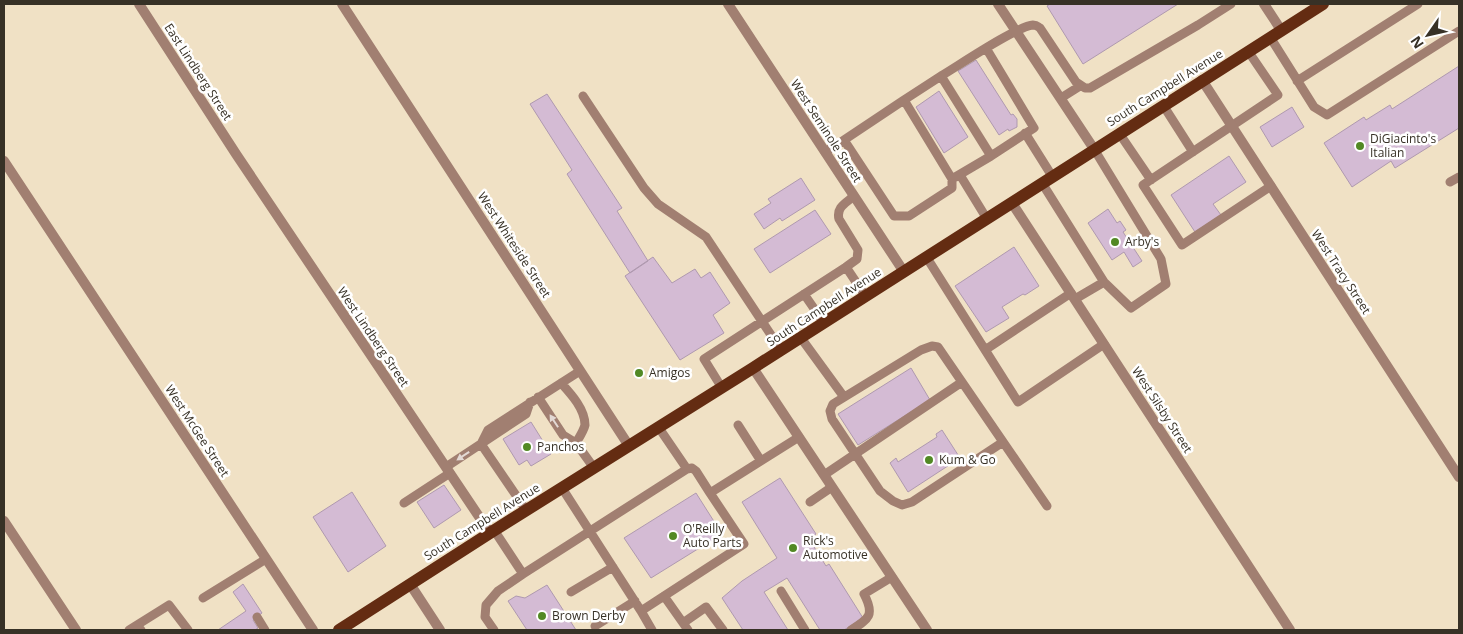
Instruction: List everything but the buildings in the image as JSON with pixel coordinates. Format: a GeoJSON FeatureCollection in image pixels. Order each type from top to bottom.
{"type":"FeatureCollection","features":[{"type":"Feature","properties":{"kind":"main road","name":"South Campbell Avenue"},"geometry":{"type":"LineString","coordinates":[[339,630],[492,531],[866,297],[1094,149],[1323,4]]}},
{"type":"Feature","properties":{"kind":"street","name":"East Lindberg Street"},"geometry":{"type":"LineString","coordinates":[[139,4],[236,154]]}},
{"type":"Feature","properties":{"kind":"street","name":"West Whiteside Street"},"geometry":{"type":"LineString","coordinates":[[342,4],[629,446]]}},
{"type":"Feature","properties":{"kind":"street","name":"West Seminole Street"},"geometry":{"type":"LineString","coordinates":[[728,4],[904,272]]}},
{"type":"Feature","properties":{"kind":"street"},"geometry":{"type":"LineString","coordinates":[[998,4],[1094,149]]}},
{"type":"Feature","properties":{"kind":"street"},"geometry":{"type":"LineString","coordinates":[[1264,4],[1276,34]]}},
{"type":"Feature","properties":{"kind":"street","name":"West Tracy Street"},"geometry":{"type":"LineString","coordinates":[[1202,80],[1459,477]]}},
{"type":"Feature","properties":{"kind":"street","name":"West Lindberg Street"},"geometry":{"type":"LineString","coordinates":[[236,154],[448,470],[492,531]]}},
{"type":"Feature","properties":{"kind":"street","name":"West McGee Street"},"geometry":{"type":"LineString","coordinates":[[4,161],[313,630]]}},
{"type":"Feature","properties":{"kind":"street","name":"West Silsby Street"},"geometry":{"type":"LineString","coordinates":[[1012,203],[1290,630]]}},
{"type":"Feature","properties":{"kind":"street"},"geometry":{"type":"LineString","coordinates":[[753,368],[927,630]]}},
{"type":"Feature","properties":{"kind":"street"},"geometry":{"type":"LineString","coordinates":[[4,521],[74,630]]}},
{"type":"Feature","properties":{"kind":"street"},"geometry":{"type":"LineString","coordinates":[[410,584],[440,630]]}},
{"type":"Feature","properties":{"kind":"lane"},"geometry":{"type":"LineString","coordinates":[[825,152],[986,48],[1016,31],[1032,25],[1040,28],[1080,86],[1090,88],[1231,4]]}},
{"type":"Feature","properties":{"kind":"lane"},"geometry":{"type":"LineString","coordinates":[[1297,80],[1418,4]]}},
{"type":"Feature","properties":{"kind":"lane"},"geometry":{"type":"LineString","coordinates":[[1276,34],[1297,80],[1314,107],[1327,114],[1459,31]]}},
{"type":"Feature","properties":{"kind":"lane"},"geometry":{"type":"LineString","coordinates":[[844,140],[894,216],[909,216],[952,188],[956,177],[1034,128],[986,48]]}},
{"type":"Feature","properties":{"kind":"lane"},"geometry":{"type":"LineString","coordinates":[[1248,51],[1278,95],[1142,185],[1182,245],[1270,186]]}},
{"type":"Feature","properties":{"kind":"lane"},"geometry":{"type":"LineString","coordinates":[[941,76],[990,156]]}},
{"type":"Feature","properties":{"kind":"lane"},"geometry":{"type":"LineString","coordinates":[[1060,98],[1080,86]]}},
{"type":"Feature","properties":{"kind":"lane"},"geometry":{"type":"LineString","coordinates":[[583,96],[644,188],[658,204],[706,237],[781,350]]}},
{"type":"Feature","properties":{"kind":"lane"},"geometry":{"type":"LineString","coordinates":[[904,100],[987,219]]}},
{"type":"Feature","properties":{"kind":"lane"},"geometry":{"type":"LineString","coordinates":[[1163,105],[1193,152]]}},
{"type":"Feature","properties":{"kind":"lane"},"geometry":{"type":"LineString","coordinates":[[1025,133],[1047,180],[1104,282],[1131,308],[1166,284],[1160,259],[1094,149]]}},
{"type":"Feature","properties":{"kind":"lane"},"geometry":{"type":"LineString","coordinates":[[1119,133],[1151,180]]}},
{"type":"Feature","properties":{"kind":"lane"},"geometry":{"type":"LineString","coordinates":[[1450,182],[1459,177]]}},
{"type":"Feature","properties":{"kind":"lane"},"geometry":{"type":"LineString","coordinates":[[722,388],[704,359],[858,259],[858,250],[838,215],[839,209],[854,196]]}},
{"type":"Feature","properties":{"kind":"lane"},"geometry":{"type":"LineString","coordinates":[[927,258],[1018,402],[1104,344]]}},
{"type":"Feature","properties":{"kind":"lane"},"geometry":{"type":"LineString","coordinates":[[846,267],[866,297]]}},
{"type":"Feature","properties":{"kind":"lane"},"geometry":{"type":"LineString","coordinates":[[985,350],[1073,296],[1104,282]]}},
{"type":"Feature","properties":{"kind":"lane"},"geometry":{"type":"LineString","coordinates":[[804,294],[824,323]]}},
{"type":"Feature","properties":{"kind":"lane"},"geometry":{"type":"LineString","coordinates":[[801,338],[844,397]]}},
{"type":"Feature","properties":{"kind":"lane"},"geometry":{"type":"LineString","coordinates":[[1003,442],[912,502],[902,505],[880,491],[832,419],[830,410],[833,404],[920,350],[932,346],[938,347],[1047,506]]}},
{"type":"Feature","properties":{"kind":"lane"},"geometry":{"type":"LineString","coordinates":[[404,503],[481,444],[488,430],[580,371]]}},
{"type":"Feature","properties":{"kind":"lane"},"geometry":{"type":"LineString","coordinates":[[824,475],[962,382]]}},
{"type":"Feature","properties":{"kind":"lane"},"geometry":{"type":"LineString","coordinates":[[561,383],[573,397],[582,412],[585,426],[576,443]]}},
{"type":"Feature","properties":{"kind":"lane"},"geometry":{"type":"LineString","coordinates":[[534,399],[563,435],[576,443],[594,468]]}},
{"type":"Feature","properties":{"kind":"lane"},"geometry":{"type":"LineString","coordinates":[[738,426],[761,461]]}},
{"type":"Feature","properties":{"kind":"lane"},"geometry":{"type":"LineString","coordinates":[[659,428],[687,469]]}},
{"type":"Feature","properties":{"kind":"lane"},"geometry":{"type":"LineString","coordinates":[[710,493],[799,437]]}},
{"type":"Feature","properties":{"kind":"lane"},"geometry":{"type":"LineString","coordinates":[[481,444],[526,510]]}},
{"type":"Feature","properties":{"kind":"lane"},"geometry":{"type":"LineString","coordinates":[[494,630],[486,617],[486,605],[498,591],[589,531],[687,469],[692,468],[696,471],[744,544],[641,611]]}},
{"type":"Feature","properties":{"kind":"lane"},"geometry":{"type":"LineString","coordinates":[[810,502],[832,487]]}},
{"type":"Feature","properties":{"kind":"lane"},"geometry":{"type":"LineString","coordinates":[[562,488],[652,630]]}},
{"type":"Feature","properties":{"kind":"lane"},"geometry":{"type":"LineString","coordinates":[[492,531],[524,574]]}},
{"type":"Feature","properties":{"kind":"lane"},"geometry":{"type":"LineString","coordinates":[[203,598],[266,559]]}},
{"type":"Feature","properties":{"kind":"lane"},"geometry":{"type":"LineString","coordinates":[[571,592],[613,567]]}},
{"type":"Feature","properties":{"kind":"lane"},"geometry":{"type":"LineString","coordinates":[[851,630],[862,623],[870,612],[870,606],[864,594],[892,577]]}},
{"type":"Feature","properties":{"kind":"lane"},"geometry":{"type":"LineString","coordinates":[[233,579],[238,588]]}},
{"type":"Feature","properties":{"kind":"lane"},"geometry":{"type":"LineString","coordinates":[[781,592],[805,630]]}},
{"type":"Feature","properties":{"kind":"lane"},"geometry":{"type":"LineString","coordinates":[[664,596],[686,627],[706,607],[722,630]]}},
{"type":"Feature","properties":{"kind":"lane"},"geometry":{"type":"LineString","coordinates":[[595,626],[635,601]]}},
{"type":"Feature","properties":{"kind":"lane"},"geometry":{"type":"LineString","coordinates":[[129,630],[139,628],[168,605],[188,630]]}},
{"type":"Feature","properties":{"kind":"lane"},"geometry":{"type":"LineString","coordinates":[[257,617],[265,630]]}},
{"type":"Feature","properties":{"kind":"place","name":"DiGiacinto's Italian"},"geometry":{"type":"Point","coordinates":[1360,146]}},
{"type":"Feature","properties":{"kind":"place","name":"Arby's"},"geometry":{"type":"Point","coordinates":[1115,242]}},
{"type":"Feature","properties":{"kind":"place","name":"Amigos"},"geometry":{"type":"Point","coordinates":[639,373]}},
{"type":"Feature","properties":{"kind":"place","name":"Panchos"},"geometry":{"type":"Point","coordinates":[527,447]}},
{"type":"Feature","properties":{"kind":"place","name":"Kum & Go"},"geometry":{"type":"Point","coordinates":[929,460]}},
{"type":"Feature","properties":{"kind":"place","name":"O'Reilly Auto Parts"},"geometry":{"type":"Point","coordinates":[673,536]}},
{"type":"Feature","properties":{"kind":"place","name":"Rick's Automotive"},"geometry":{"type":"Point","coordinates":[793,548]}},
{"type":"Feature","properties":{"kind":"place","name":"Brown Derby"},"geometry":{"type":"Point","coordinates":[542,616]}}]}
